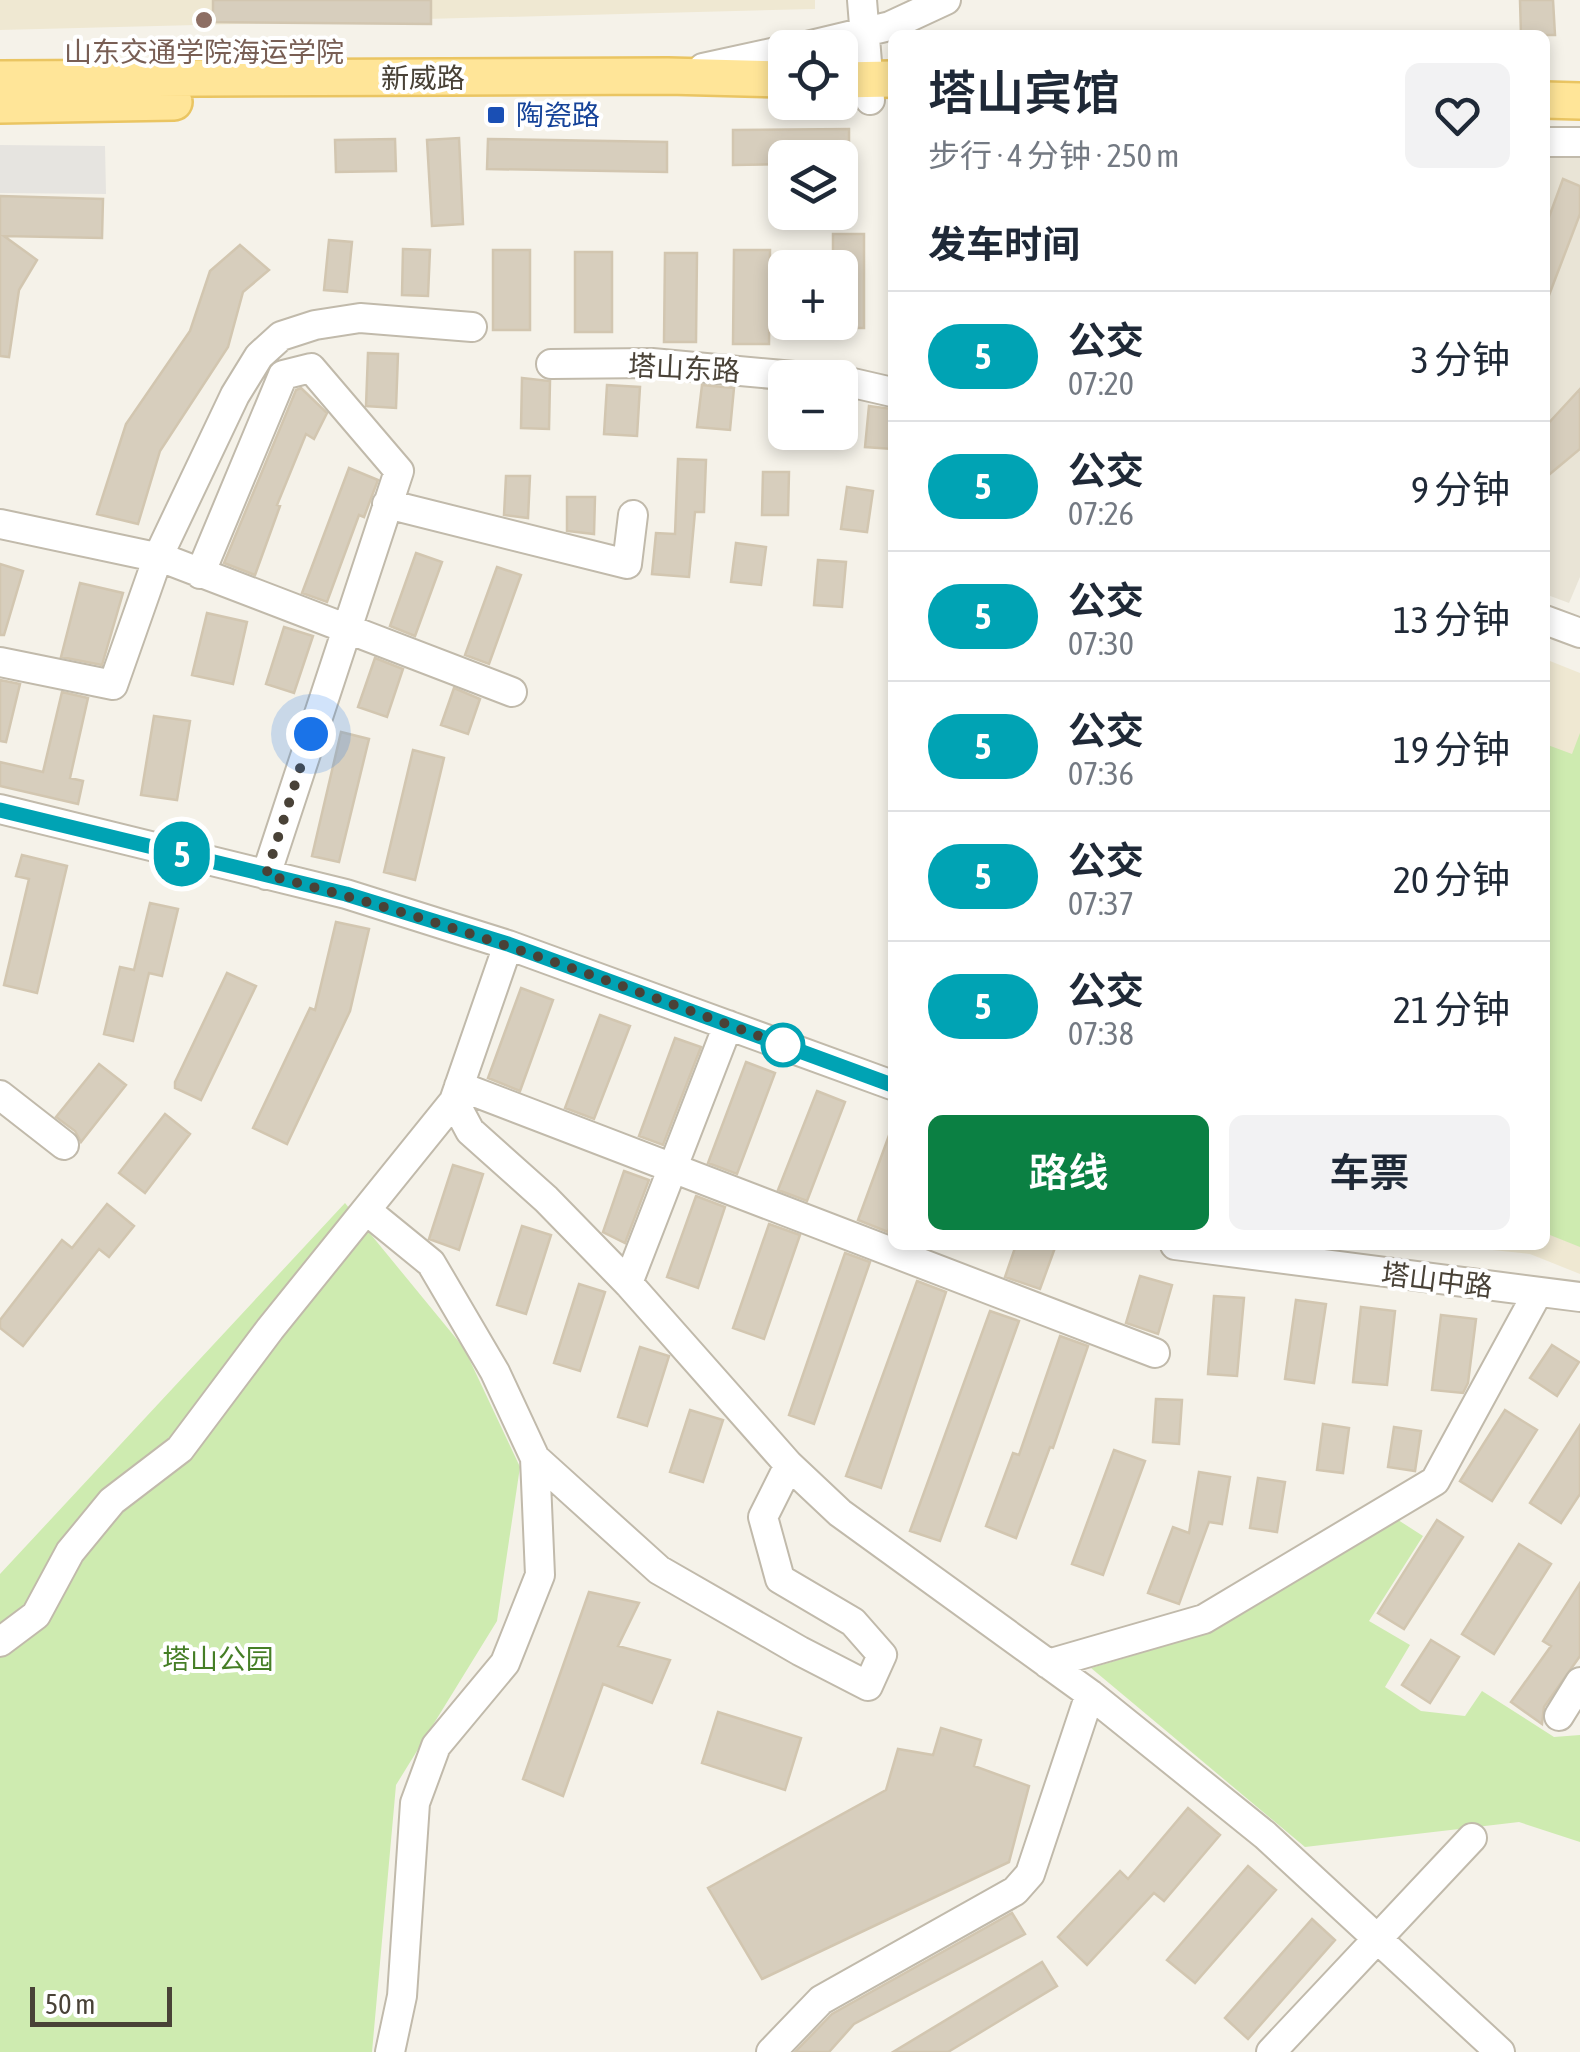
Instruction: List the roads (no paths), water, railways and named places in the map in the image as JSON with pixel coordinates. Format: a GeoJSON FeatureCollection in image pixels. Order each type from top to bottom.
{"type":"FeatureCollection","features":[{"type":"Feature","properties":{"kind":"main road","name":"新威路"},"geometry":{"type":"LineString","coordinates":[[0,78],[768,79]]}},
{"type":"Feature","properties":{"kind":"main road"},"geometry":{"type":"LineString","coordinates":[[1550,82],[1580,82]]}},
{"type":"Feature","properties":{"kind":"main road","name":"新威路"},"geometry":{"type":"LineString","coordinates":[[0,104],[460,98],[768,100]]}},
{"type":"Feature","properties":{"kind":"main road"},"geometry":{"type":"LineString","coordinates":[[1550,100],[1580,101]]}},
{"type":"Feature","properties":{"kind":"street"},"geometry":{"type":"LineString","coordinates":[[862,0],[871,85]]}},
{"type":"Feature","properties":{"kind":"street"},"geometry":{"type":"LineString","coordinates":[[858,34],[890,26],[945,0]]}},
{"type":"Feature","properties":{"kind":"street"},"geometry":{"type":"LineString","coordinates":[[917,30],[945,0]]}},
{"type":"Feature","properties":{"kind":"street"},"geometry":{"type":"LineString","coordinates":[[668,76],[768,54]]}},
{"type":"Feature","properties":{"kind":"street"},"geometry":{"type":"LineString","coordinates":[[1550,142],[1580,142]]}},
{"type":"Feature","properties":{"kind":"street"},"geometry":{"type":"LineString","coordinates":[[0,662],[113,685],[158,557],[234,395],[259,356],[281,336],[360,318],[472,327]]}},
{"type":"Feature","properties":{"kind":"street","name":"塔山东路"},"geometry":{"type":"LineString","coordinates":[[551,364],[652,363],[768,374]]}},
{"type":"Feature","properties":{"kind":"street"},"geometry":{"type":"LineString","coordinates":[[200,574],[283,375],[311,368],[399,471],[266,875]]}},
{"type":"Feature","properties":{"kind":"street"},"geometry":{"type":"LineString","coordinates":[[858,384],[888,391]]}},
{"type":"Feature","properties":{"kind":"street"},"geometry":{"type":"LineString","coordinates":[[388,504],[627,564],[633,514]]}},
{"type":"Feature","properties":{"kind":"street"},"geometry":{"type":"LineString","coordinates":[[0,524],[158,557],[200,574],[220,577],[512,692]]}},
{"type":"Feature","properties":{"kind":"street"},"geometry":{"type":"LineString","coordinates":[[1550,621],[1578,627]]}},
{"type":"Feature","properties":{"kind":"street"},"geometry":{"type":"LineString","coordinates":[[0,810],[346,894],[508,944],[888,1084]]}},
{"type":"Feature","properties":{"kind":"street"},"geometry":{"type":"LineString","coordinates":[[0,1642],[36,1615],[70,1552],[112,1501],[180,1448],[456,1094],[508,944]]}},
{"type":"Feature","properties":{"kind":"street"},"geometry":{"type":"LineString","coordinates":[[628,1284],[728,1025]]}},
{"type":"Feature","properties":{"kind":"street"},"geometry":{"type":"LineString","coordinates":[[456,1094],[673,1167],[1154,1353]]}},
{"type":"Feature","properties":{"kind":"street"},"geometry":{"type":"LineString","coordinates":[[456,1094],[470,1131],[546,1199],[628,1284],[789,1465],[840,1513],[1090,1694],[1265,1835],[1500,2052]]}},
{"type":"Feature","properties":{"kind":"street"},"geometry":{"type":"LineString","coordinates":[[0,1095],[64,1145]]}},
{"type":"Feature","properties":{"kind":"street"},"geometry":{"type":"LineString","coordinates":[[366,1210],[431,1263],[496,1372],[535,1458],[540,1574],[505,1663],[436,1746],[415,1803],[402,1996],[390,2052]]}},
{"type":"Feature","properties":{"kind":"street","name":"塔山中路"},"geometry":{"type":"LineString","coordinates":[[1197,1250],[1580,1298]]}},
{"type":"Feature","properties":{"kind":"street"},"geometry":{"type":"LineString","coordinates":[[1048,1664],[1204,1619],[1435,1481],[1538,1292]]}},
{"type":"Feature","properties":{"kind":"street"},"geometry":{"type":"LineString","coordinates":[[535,1458],[659,1570],[868,1686],[882,1656],[853,1622],[780,1579],[763,1517],[789,1465]]}},
{"type":"Feature","properties":{"kind":"street"},"geometry":{"type":"LineString","coordinates":[[1559,1716],[1580,1682]]}},
{"type":"Feature","properties":{"kind":"street"},"geometry":{"type":"LineString","coordinates":[[771,2052],[820,2000],[1015,1891],[1030,1874],[1090,1694]]}},
{"type":"Feature","properties":{"kind":"street"},"geometry":{"type":"LineString","coordinates":[[1271,2052],[1472,1838]]}},
{"type":"Feature","properties":{"kind":"place","name":"山东交通学院海运学院"},"geometry":{"type":"Point","coordinates":[204,20]}},
{"type":"Feature","properties":{"kind":"place","name":"陶瓷路"},"geometry":{"type":"Point","coordinates":[496,115]}},
{"type":"Feature","properties":{"kind":"park label","name":"塔山公园"},"geometry":{"type":"Point","coordinates":[218,1659]}}]}
